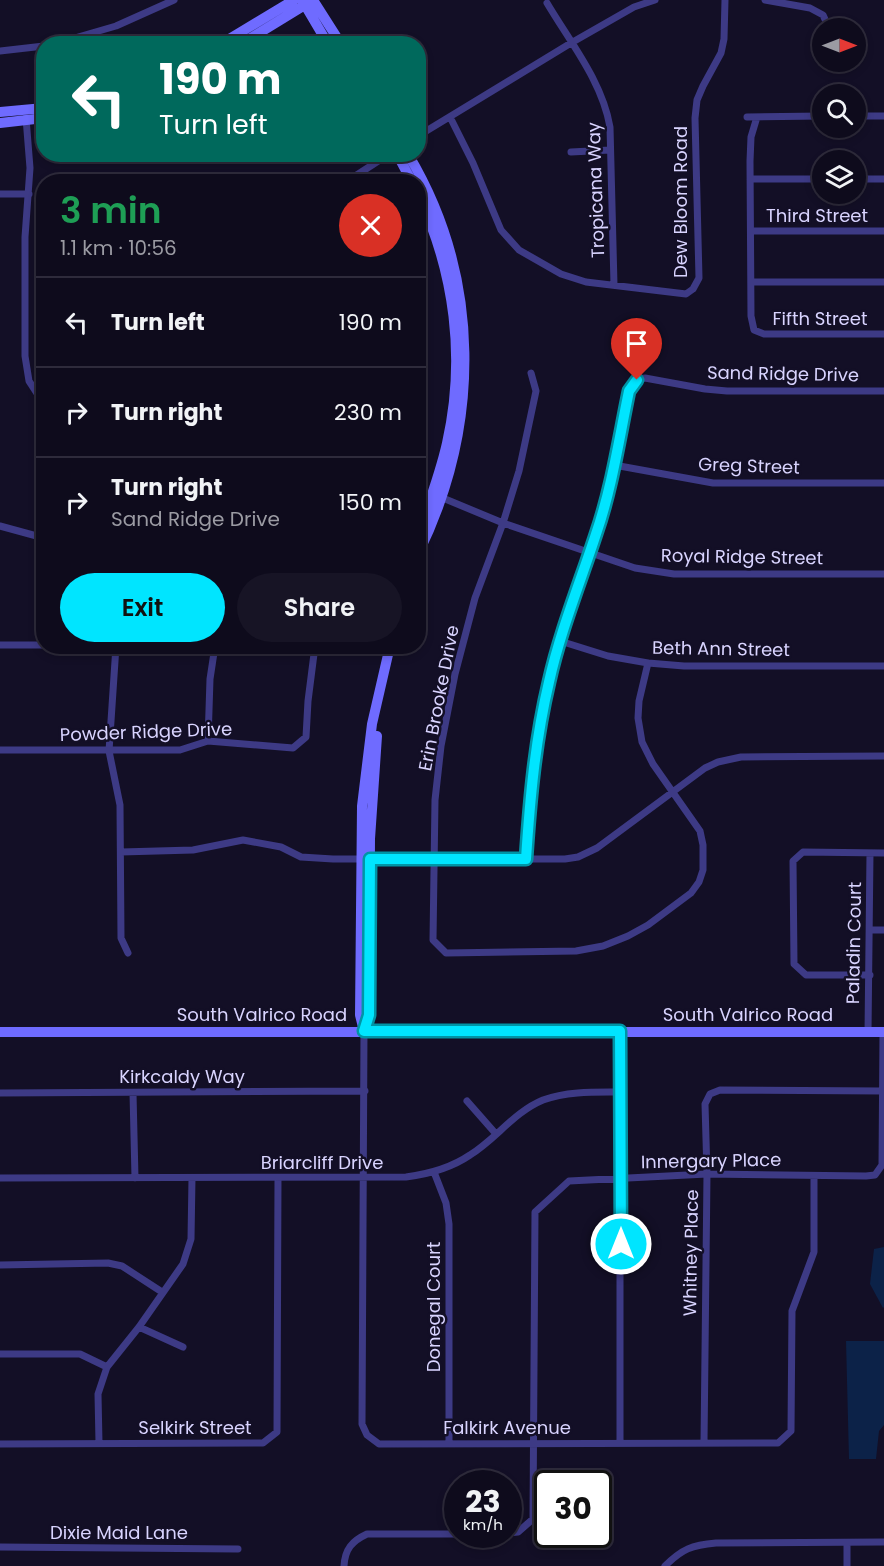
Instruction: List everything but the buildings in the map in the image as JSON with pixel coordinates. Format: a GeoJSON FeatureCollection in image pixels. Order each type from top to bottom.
{"type":"FeatureCollection","features":[{"type":"Feature","properties":{"kind":"street"},"geometry":{"type":"LineString","coordinates":[[82,36],[116,26],[174,0]]}},
{"type":"Feature","properties":{"kind":"street"},"geometry":{"type":"LineString","coordinates":[[234,36],[294,0]]}},
{"type":"Feature","properties":{"kind":"street"},"geometry":{"type":"LineString","coordinates":[[426,131],[571,43],[634,7],[655,0]]}},
{"type":"Feature","properties":{"kind":"street","name":"Dew Bloom Road"},"geometry":{"type":"LineString","coordinates":[[450,117],[478,173],[501,230],[519,250],[561,274],[586,282],[682,294],[690,292],[698,282],[695,118],[697,100],[722,53],[724,0]]}},
{"type":"Feature","properties":{"kind":"street"},"geometry":{"type":"LineString","coordinates":[[765,0],[810,8],[824,18]]}},
{"type":"Feature","properties":{"kind":"street"},"geometry":{"type":"LineString","coordinates":[[253,36],[306,2]]}},
{"type":"Feature","properties":{"kind":"street"},"geometry":{"type":"LineString","coordinates":[[306,2],[324,36]]}},
{"type":"Feature","properties":{"kind":"street"},"geometry":{"type":"LineString","coordinates":[[306,2],[334,36]]}},
{"type":"Feature","properties":{"kind":"street","name":"Tropicana Way"},"geometry":{"type":"LineString","coordinates":[[547,3],[607,107],[610,127],[614,285]]}},
{"type":"Feature","properties":{"kind":"street"},"geometry":{"type":"LineString","coordinates":[[0,51],[36,47]]}},
{"type":"Feature","properties":{"kind":"street"},"geometry":{"type":"LineString","coordinates":[[0,123],[36,111]]}},
{"type":"Feature","properties":{"kind":"street"},"geometry":{"type":"LineString","coordinates":[[0,112],[36,117]]}},
{"type":"Feature","properties":{"kind":"street"},"geometry":{"type":"LineString","coordinates":[[26,115],[30,158],[25,237],[25,356],[29,381],[36,392]]}},
{"type":"Feature","properties":{"kind":"street"},"geometry":{"type":"LineString","coordinates":[[747,117],[812,116]]}},
{"type":"Feature","properties":{"kind":"street"},"geometry":{"type":"LineString","coordinates":[[866,116],[884,116]]}},
{"type":"Feature","properties":{"kind":"street"},"geometry":{"type":"LineString","coordinates":[[757,117],[750,146],[751,282],[884,282]]}},
{"type":"Feature","properties":{"kind":"street"},"geometry":{"type":"LineString","coordinates":[[571,152],[610,150]]}},
{"type":"Feature","properties":{"kind":"street"},"geometry":{"type":"LineString","coordinates":[[358,174],[377,162]]}},
{"type":"Feature","properties":{"kind":"street"},"geometry":{"type":"LineString","coordinates":[[750,179],[812,179]]}},
{"type":"Feature","properties":{"kind":"street"},"geometry":{"type":"LineString","coordinates":[[866,179],[884,179]]}},
{"type":"Feature","properties":{"kind":"street"},"geometry":{"type":"LineString","coordinates":[[426,187],[446,236],[460,292],[465,329],[466,367],[463,410],[452,465],[426,518]]}},
{"type":"Feature","properties":{"kind":"street"},"geometry":{"type":"LineString","coordinates":[[0,194],[29,194]]}},
{"type":"Feature","properties":{"kind":"street"},"geometry":{"type":"LineString","coordinates":[[426,213],[445,266],[456,334],[456,384],[452,416],[437,496],[426,530]]}},
{"type":"Feature","properties":{"kind":"street","name":"Third Street"},"geometry":{"type":"LineString","coordinates":[[751,231],[884,231]]}},
{"type":"Feature","properties":{"kind":"street","name":"Fifth Street"},"geometry":{"type":"LineString","coordinates":[[751,282],[752,323],[756,332],[764,334],[884,334]]}},
{"type":"Feature","properties":{"kind":"street","name":"Erin Brooke Drive"},"geometry":{"type":"LineString","coordinates":[[531,373],[536,390],[519,471],[503,523],[475,598],[455,674],[440,757],[435,800],[433,940],[446,953],[576,951],[603,946],[648,925],[691,893],[699,882],[703,870],[704,845],[700,831],[652,764],[642,742],[639,701],[648,663]]}},
{"type":"Feature","properties":{"kind":"street","name":"Sand Ridge Drive"},"geometry":{"type":"LineString","coordinates":[[526,859],[536,745],[549,681],[603,512],[632,384],[641,379],[650,378],[727,391],[884,391]]}},
{"type":"Feature","properties":{"kind":"street","name":"Greg Street"},"geometry":{"type":"LineString","coordinates":[[614,465],[720,483],[884,483]]}},
{"type":"Feature","properties":{"kind":"street","name":"Royal Ridge Street"},"geometry":{"type":"LineString","coordinates":[[437,496],[503,523],[635,568],[674,574],[884,574]]}},
{"type":"Feature","properties":{"kind":"street"},"geometry":{"type":"LineString","coordinates":[[0,526],[36,536]]}},
{"type":"Feature","properties":{"kind":"street","name":"Beth Ann Street"},"geometry":{"type":"LineString","coordinates":[[560,641],[608,656],[684,666],[884,666]]}},
{"type":"Feature","properties":{"kind":"street"},"geometry":{"type":"LineString","coordinates":[[0,645],[36,645]]}},
{"type":"Feature","properties":{"kind":"street"},"geometry":{"type":"LineString","coordinates":[[115,654],[109,751],[120,805],[121,938],[128,953]]}},
{"type":"Feature","properties":{"kind":"street"},"geometry":{"type":"LineString","coordinates":[[208,741],[210,679],[214,654]]}},
{"type":"Feature","properties":{"kind":"street","name":"Powder Ridge Drive"},"geometry":{"type":"LineString","coordinates":[[0,750],[180,750],[208,741],[292,748],[306,737],[314,654]]}},
{"type":"Feature","properties":{"kind":"street"},"geometry":{"type":"LineString","coordinates":[[364,1031],[369,1015],[365,859],[372,802],[378,726],[377,710],[388,654]]}},
{"type":"Feature","properties":{"kind":"street"},"geometry":{"type":"LineString","coordinates":[[121,852],[193,850],[243,840],[281,847],[301,857],[435,860],[565,859],[597,848],[710,766],[732,758],[884,756]]}},
{"type":"Feature","properties":{"kind":"street"},"geometry":{"type":"LineString","coordinates":[[870,975],[806,975],[794,964],[793,861],[803,852],[884,853]]}},
{"type":"Feature","properties":{"kind":"street","name":"Paladin Court"},"geometry":{"type":"LineString","coordinates":[[868,1033],[870,853]]}},
{"type":"Feature","properties":{"kind":"street"},"geometry":{"type":"LineString","coordinates":[[870,930],[884,930]]}},
{"type":"Feature","properties":{"kind":"street","name":"Falkirk Avenue"},"geometry":{"type":"LineString","coordinates":[[364,1031],[362,1424],[367,1435],[379,1444],[778,1443],[791,1431],[792,1311],[814,1252],[814,1176]]}},
{"type":"Feature","properties":{"kind":"street"},"geometry":{"type":"LineString","coordinates":[[620,1031],[620,1443]]}},
{"type":"Feature","properties":{"kind":"street","name":"South Valrico Road"},"geometry":{"type":"LineString","coordinates":[[0,1032],[883,1032]]}},
{"type":"Feature","properties":{"kind":"street","name":"Innergary Place"},"geometry":{"type":"LineString","coordinates":[[522,1529],[533,1519],[534,1212],[569,1181],[707,1174],[875,1175],[882,1165],[883,1032]]}},
{"type":"Feature","properties":{"kind":"street","name":"Whitney Place"},"geometry":{"type":"LineString","coordinates":[[704,1443],[707,1174],[705,1104],[710,1094],[720,1090],[883,1091]]}},
{"type":"Feature","properties":{"kind":"street","name":"Kirkcaldy Way"},"geometry":{"type":"LineString","coordinates":[[0,1093],[365,1091]]}},
{"type":"Feature","properties":{"kind":"street","name":"Briarcliff Drive"},"geometry":{"type":"LineString","coordinates":[[0,1178],[406,1178],[434,1172],[470,1155],[519,1114],[544,1100],[580,1093],[620,1092]]}},
{"type":"Feature","properties":{"kind":"street"},"geometry":{"type":"LineString","coordinates":[[132,1093],[135,1178]]}},
{"type":"Feature","properties":{"kind":"street"},"geometry":{"type":"LineString","coordinates":[[467,1101],[496,1134]]}},
{"type":"Feature","properties":{"kind":"street","name":"Donegal Court"},"geometry":{"type":"LineString","coordinates":[[434,1172],[446,1203],[449,1224],[449,1444]]}},
{"type":"Feature","properties":{"kind":"street"},"geometry":{"type":"LineString","coordinates":[[99,1443],[99,1394],[107,1367],[139,1327],[183,1264],[191,1239],[192,1178]]}},
{"type":"Feature","properties":{"kind":"street","name":"Selkirk Street"},"geometry":{"type":"LineString","coordinates":[[0,1444],[263,1443],[277,1432],[278,1178]]}},
{"type":"Feature","properties":{"kind":"street"},"geometry":{"type":"LineString","coordinates":[[0,1265],[108,1263],[122,1266],[162,1292]]}},
{"type":"Feature","properties":{"kind":"street"},"geometry":{"type":"LineString","coordinates":[[139,1327],[183,1347]]}},
{"type":"Feature","properties":{"kind":"street"},"geometry":{"type":"LineString","coordinates":[[0,1354],[80,1354],[107,1367]]}},
{"type":"Feature","properties":{"kind":"street"},"geometry":{"type":"LineString","coordinates":[[344,1566],[345,1554],[354,1540],[367,1534],[444,1534]]}},
{"type":"Feature","properties":{"kind":"street"},"geometry":{"type":"LineString","coordinates":[[665,1566],[685,1549],[716,1542],[884,1542]]}},
{"type":"Feature","properties":{"kind":"street"},"geometry":{"type":"LineString","coordinates":[[847,1542],[847,1566]]}},
{"type":"Feature","properties":{"kind":"street","name":"Dixie Maid Lane"},"geometry":{"type":"LineString","coordinates":[[0,1547],[238,1549]]}},
{"type":"Feature","properties":{"kind":"water"},"geometry":{"type":"Polygon","coordinates":[[[884,1247],[883,1308],[870,1284],[874,1249],[884,1247]]]}},
{"type":"Feature","properties":{"kind":"water"},"geometry":{"type":"Polygon","coordinates":[[[846,1341],[884,1341],[884,1425],[879,1431],[876,1459],[849,1459],[846,1341]]]}},
{"type":"Feature","properties":{"kind":"route"},"geometry":{"type":"LineString","coordinates":[[621,1244],[620,1031],[364,1031],[369,1015],[370,859],[526,859],[536,745],[549,681],[560,641],[597,534],[629,391],[637,380]]}}]}
